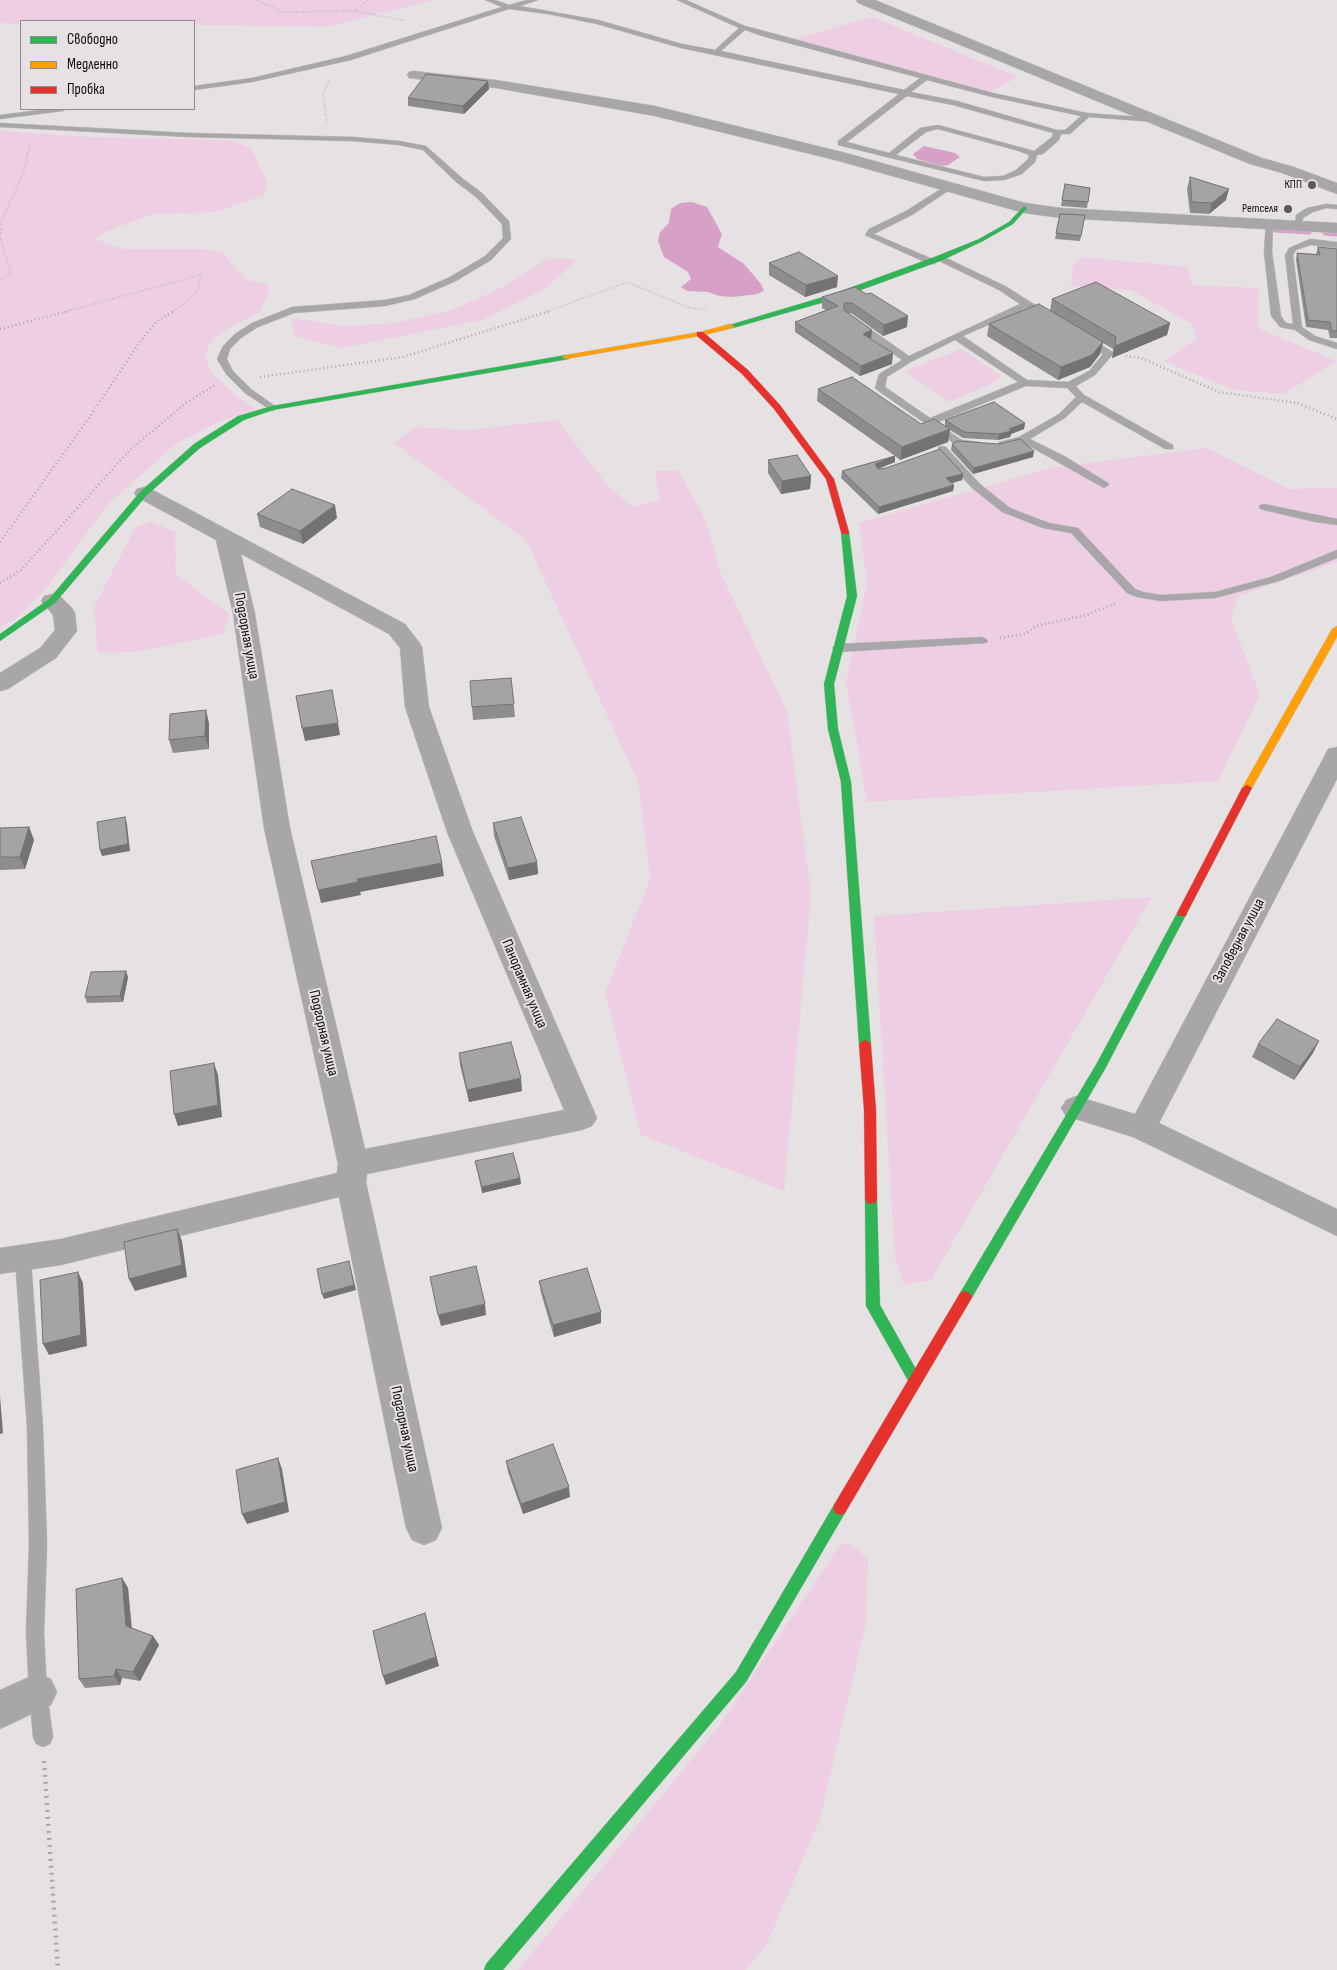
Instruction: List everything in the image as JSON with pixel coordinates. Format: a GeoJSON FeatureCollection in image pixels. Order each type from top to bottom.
{"type":"FeatureCollection","features":[{"type":"Feature","properties":{"kind":"street"},"geometry":{"type":"LineString","coordinates":[[863,0],[1256,161],[1288,170],[1337,189]]}},
{"type":"Feature","properties":{"kind":"street"},"geometry":{"type":"LineString","coordinates":[[414,75],[496,84],[655,111],[840,156],[1024,208],[1061,213],[1298,225],[1320,235],[1337,228]]}},
{"type":"Feature","properties":{"kind":"street"},"geometry":{"type":"LineString","coordinates":[[1256,161],[1273,173],[1337,198]]}},
{"type":"Feature","properties":{"kind":"street"},"geometry":{"type":"LineString","coordinates":[[0,638],[52,601],[144,493],[197,446],[241,418],[272,408],[700,334],[836,296],[936,260],[981,240],[1011,223],[1024,208]]}},
{"type":"Feature","properties":{"kind":"street"},"geometry":{"type":"LineString","coordinates":[[700,334],[745,372],[777,407],[830,479],[848,540],[852,596],[830,684],[833,729],[846,782],[870,1110],[874,1306],[915,1380]]}},
{"type":"Feature","properties":{"kind":"street"},"geometry":{"type":"LineString","coordinates":[[144,493],[226,537]]}},
{"type":"Feature","properties":{"kind":"street","name":"Панорамная улица"},"geometry":{"type":"LineString","coordinates":[[226,537],[397,629],[411,647],[417,707],[460,832],[582,1118],[352,1173]]}},
{"type":"Feature","properties":{"kind":"street","name":"Подгорная улица"},"geometry":{"type":"LineString","coordinates":[[226,537],[244,614],[277,828],[352,1173],[424,1528]]}},
{"type":"Feature","properties":{"kind":"street"},"geometry":{"type":"LineString","coordinates":[[0,684],[48,653],[66,631],[64,613],[52,601]]}},
{"type":"Feature","properties":{"kind":"street"},"geometry":{"type":"LineString","coordinates":[[492,1970],[741,1677],[1101,1066],[1248,787],[1337,629]]}},
{"type":"Feature","properties":{"kind":"street","name":"Заповедная улица"},"geometry":{"type":"LineString","coordinates":[[1142,1128],[1337,755]]}},
{"type":"Feature","properties":{"kind":"street"},"geometry":{"type":"LineString","coordinates":[[1076,1108],[1142,1128],[1337,1223]]}},
{"type":"Feature","properties":{"kind":"street"},"geometry":{"type":"LineString","coordinates":[[12,1260],[61,1252],[352,1173]]}},
{"type":"Feature","properties":{"kind":"street"},"geometry":{"type":"LineString","coordinates":[[0,1710],[38,1692]]}},
{"type":"Feature","properties":{"kind":"lane"},"geometry":{"type":"LineString","coordinates":[[488,0],[509,6],[598,22],[681,46],[977,108],[1057,132],[1066,132],[1087,115]]}},
{"type":"Feature","properties":{"kind":"lane"},"geometry":{"type":"LineString","coordinates":[[195,88],[252,80],[348,58],[509,6],[534,0]]}},
{"type":"Feature","properties":{"kind":"lane"},"geometry":{"type":"LineString","coordinates":[[680,0],[743,27],[992,95],[1087,115],[1154,120]]}},
{"type":"Feature","properties":{"kind":"lane"},"geometry":{"type":"LineString","coordinates":[[716,52],[739,33],[743,27]]}},
{"type":"Feature","properties":{"kind":"lane"},"geometry":{"type":"LineString","coordinates":[[927,76],[841,143],[984,179],[1004,178],[1019,172],[1032,160],[1033,154]]}},
{"type":"Feature","properties":{"kind":"lane"},"geometry":{"type":"LineString","coordinates":[[0,117],[55,110]]}},
{"type":"Feature","properties":{"kind":"lane"},"geometry":{"type":"LineString","coordinates":[[0,125],[324,140],[354,139],[426,148],[459,180],[479,195],[506,223],[507,239],[488,258],[453,279],[412,297],[385,304],[292,310],[255,325],[238,336],[226,348],[222,359],[229,372],[248,391],[272,408]]}},
{"type":"Feature","properties":{"kind":"lane"},"geometry":{"type":"LineString","coordinates":[[890,156],[923,130],[938,127],[1022,149],[1033,154],[1040,152],[1056,138],[1057,132]]}},
{"type":"Feature","properties":{"kind":"lane"},"geometry":{"type":"LineString","coordinates":[[950,187],[909,213],[872,231],[869,235],[936,260],[1002,288],[1060,323]]}},
{"type":"Feature","properties":{"kind":"lane"},"geometry":{"type":"LineString","coordinates":[[1298,225],[1299,217],[1310,210],[1326,206],[1337,207]]}},
{"type":"Feature","properties":{"kind":"lane"},"geometry":{"type":"LineString","coordinates":[[1269,224],[1279,253],[1298,328]]}},
{"type":"Feature","properties":{"kind":"lane"},"geometry":{"type":"LineString","coordinates":[[1279,253],[1310,242],[1320,235],[1337,245]]}},
{"type":"Feature","properties":{"kind":"lane"},"geometry":{"type":"LineString","coordinates":[[1279,253],[1276,316],[1283,325],[1298,328],[1312,338],[1337,346]]}},
{"type":"Feature","properties":{"kind":"lane"},"geometry":{"type":"LineString","coordinates":[[960,443],[880,388],[882,376],[908,360],[956,336],[1027,304]]}},
{"type":"Feature","properties":{"kind":"lane"},"geometry":{"type":"LineString","coordinates":[[847,317],[908,360]]}},
{"type":"Feature","properties":{"kind":"lane"},"geometry":{"type":"LineString","coordinates":[[929,422],[1025,383],[1070,385],[1092,373],[1109,353],[1076,333]]}},
{"type":"Feature","properties":{"kind":"lane"},"geometry":{"type":"LineString","coordinates":[[956,336],[1025,383]]}},
{"type":"Feature","properties":{"kind":"lane"},"geometry":{"type":"LineString","coordinates":[[1070,385],[1081,397],[1169,447]]}},
{"type":"Feature","properties":{"kind":"lane"},"geometry":{"type":"LineString","coordinates":[[1081,397],[1062,416],[1023,439],[998,445],[960,443],[938,451],[976,486],[1006,510],[1047,526],[1074,530],[1131,591],[1141,596],[1162,598],[1215,595],[1275,578],[1332,557],[1337,553]]}},
{"type":"Feature","properties":{"kind":"lane"},"geometry":{"type":"LineString","coordinates":[[1023,439],[1062,459],[1104,485]]}},
{"type":"Feature","properties":{"kind":"lane"},"geometry":{"type":"LineString","coordinates":[[1264,507],[1337,522]]}},
{"type":"Feature","properties":{"kind":"lane"},"geometry":{"type":"LineString","coordinates":[[838,648],[982,641]]}},
{"type":"Feature","properties":{"kind":"lane"},"geometry":{"type":"LineString","coordinates":[[12,1260],[35,1427],[38,1544],[35,1633],[38,1692],[43,1737]]}},
{"type":"Feature","properties":{"kind":"path"},"geometry":{"type":"LineString","coordinates":[[256,0],[283,12],[355,11],[400,19],[436,29]]}},
{"type":"Feature","properties":{"kind":"path"},"geometry":{"type":"LineString","coordinates":[[355,11],[368,0]]}},
{"type":"Feature","properties":{"kind":"path"},"geometry":{"type":"LineString","coordinates":[[324,140],[327,122],[323,95],[330,77],[348,58]]}},
{"type":"Feature","properties":{"kind":"path"},"geometry":{"type":"LineString","coordinates":[[0,280],[11,273],[1,240],[2,222],[24,172],[34,127]]}},
{"type":"Feature","properties":{"kind":"path"},"geometry":{"type":"LineString","coordinates":[[0,328],[201,275],[198,289],[187,302],[156,322],[136,346],[89,418],[0,542]]}},
{"type":"Feature","properties":{"kind":"path"},"geometry":{"type":"LineString","coordinates":[[0,583],[21,570],[111,469],[157,426],[209,387],[236,379],[271,376],[403,357],[532,317],[627,282],[652,294],[690,308],[709,310]]}},
{"type":"Feature","properties":{"kind":"path"},"geometry":{"type":"LineString","coordinates":[[1109,353],[1141,358],[1219,392],[1246,396],[1265,396],[1297,403],[1337,419]]}},
{"type":"Feature","properties":{"kind":"path"},"geometry":{"type":"LineString","coordinates":[[982,641],[1025,634],[1036,626],[1086,615],[1117,603],[1131,591]]}},
{"type":"Feature","properties":{"kind":"path"},"geometry":{"type":"LineString","coordinates":[[43,1737],[58,1970]]}},
{"type":"Feature","properties":{"kind":"shaded area"},"geometry":{"type":"Polygon","coordinates":[[[0,0],[433,0],[326,27],[195,25],[195,20],[20,20],[20,24],[0,23],[0,0]]]}},
{"type":"Feature","properties":{"kind":"shaded area"},"geometry":{"type":"Polygon","coordinates":[[[872,17],[1018,77],[991,92],[794,39],[872,17]]]}},
{"type":"Feature","properties":{"kind":"shaded area"},"geometry":{"type":"Polygon","coordinates":[[[0,131],[90,137],[230,140],[251,148],[268,183],[264,195],[216,212],[153,214],[105,232],[95,239],[123,249],[203,249],[224,253],[247,280],[269,284],[269,292],[259,313],[231,326],[211,341],[205,355],[211,372],[238,397],[256,409],[220,421],[176,444],[108,504],[48,586],[17,618],[0,627],[0,131]]]}},
{"type":"Feature","properties":{"kind":"shaded area"},"geometry":{"type":"Polygon","coordinates":[[[924,146],[955,153],[960,157],[948,165],[941,166],[917,159],[913,154],[924,146]]]}},
{"type":"Feature","properties":{"kind":"shaded area"},"geometry":{"type":"Polygon","coordinates":[[[692,202],[707,207],[722,234],[718,247],[744,264],[761,284],[764,291],[757,294],[733,297],[719,296],[708,292],[687,291],[681,287],[691,279],[688,272],[664,257],[658,241],[660,232],[669,223],[671,209],[680,203],[692,202]]]}},
{"type":"Feature","properties":{"kind":"shaded area"},"geometry":{"type":"Polygon","coordinates":[[[1082,257],[1188,267],[1193,285],[1259,288],[1258,328],[1336,361],[1284,394],[1235,390],[1163,361],[1197,339],[1192,324],[1131,290],[1071,286],[1073,266],[1082,257]]]}},
{"type":"Feature","properties":{"kind":"shaded area"},"geometry":{"type":"Polygon","coordinates":[[[547,259],[578,259],[546,288],[482,320],[342,348],[294,336],[291,318],[344,326],[395,323],[451,310],[501,288],[547,259]]]}},
{"type":"Feature","properties":{"kind":"shaded area"},"geometry":{"type":"Polygon","coordinates":[[[961,349],[1001,376],[993,383],[949,402],[905,372],[917,366],[961,349]]]}},
{"type":"Feature","properties":{"kind":"shaded area"},"geometry":{"type":"Polygon","coordinates":[[[557,420],[608,486],[633,507],[660,500],[655,471],[678,470],[706,521],[721,574],[787,711],[811,894],[784,1191],[641,1135],[605,993],[650,879],[638,782],[526,540],[394,443],[415,427],[468,430],[557,420]]]}},
{"type":"Feature","properties":{"kind":"shaded area"},"geometry":{"type":"Polygon","coordinates":[[[1207,448],[1290,489],[1337,488],[1337,562],[1238,596],[1231,619],[1260,695],[1218,781],[867,802],[846,683],[867,582],[859,523],[1054,467],[1207,448]]]}},
{"type":"Feature","properties":{"kind":"shaded area"},"geometry":{"type":"Polygon","coordinates":[[[151,521],[175,532],[176,575],[230,614],[223,634],[136,652],[98,653],[94,607],[135,528],[151,521]]]}},
{"type":"Feature","properties":{"kind":"shaded area"},"geometry":{"type":"Polygon","coordinates":[[[1152,897],[931,1280],[904,1285],[895,1259],[874,916],[1152,897]]]}},
{"type":"Feature","properties":{"kind":"shaded area"},"geometry":{"type":"Polygon","coordinates":[[[841,1543],[852,1545],[868,1559],[866,1623],[820,1819],[766,1946],[746,1970],[518,1970],[719,1726],[841,1543]]]}},
{"type":"Feature","properties":{"kind":"building"},"geometry":{"type":"Polygon","coordinates":[[[426,74],[488,81],[463,106],[408,98],[426,74]]]}},
{"type":"Feature","properties":{"kind":"building"},"geometry":{"type":"Polygon","coordinates":[[[1190,177],[1229,189],[1212,203],[1192,202],[1190,177]]]}},
{"type":"Feature","properties":{"kind":"building"},"geometry":{"type":"Polygon","coordinates":[[[1065,184],[1090,188],[1088,202],[1062,200],[1065,184]]]}},
{"type":"Feature","properties":{"kind":"building"},"geometry":{"type":"Polygon","coordinates":[[[1060,214],[1085,215],[1081,236],[1056,233],[1060,214]]]}},
{"type":"Feature","properties":{"kind":"building"},"geometry":{"type":"Polygon","coordinates":[[[1318,247],[1337,249],[1337,331],[1332,331],[1330,322],[1308,320],[1297,253],[1320,255],[1318,247]]]}},
{"type":"Feature","properties":{"kind":"building"},"geometry":{"type":"Polygon","coordinates":[[[799,252],[838,276],[806,285],[769,263],[799,252]]]}},
{"type":"Feature","properties":{"kind":"building"},"geometry":{"type":"Polygon","coordinates":[[[1096,282],[1170,323],[1115,346],[1116,337],[1052,299],[1096,282]]]}},
{"type":"Feature","properties":{"kind":"building"},"geometry":{"type":"Polygon","coordinates":[[[855,287],[866,294],[871,293],[908,316],[884,325],[852,303],[844,303],[844,310],[872,330],[863,334],[893,353],[861,366],[795,322],[838,306],[822,297],[855,287]]]}},
{"type":"Feature","properties":{"kind":"building"},"geometry":{"type":"Polygon","coordinates":[[[1039,304],[1103,342],[1092,355],[1061,367],[989,324],[1039,304]]]}},
{"type":"Feature","properties":{"kind":"building"},"geometry":{"type":"Polygon","coordinates":[[[852,377],[921,424],[934,419],[950,429],[902,447],[818,389],[852,377]]]}},
{"type":"Feature","properties":{"kind":"building"},"geometry":{"type":"Polygon","coordinates":[[[994,402],[1025,423],[1009,429],[1011,431],[999,434],[964,432],[945,420],[994,402]]]}},
{"type":"Feature","properties":{"kind":"building"},"geometry":{"type":"Polygon","coordinates":[[[1020,439],[1034,451],[974,468],[952,444],[957,441],[999,444],[1020,439]]]}},
{"type":"Feature","properties":{"kind":"building"},"geometry":{"type":"Polygon","coordinates":[[[940,449],[963,474],[946,478],[954,485],[879,507],[842,471],[895,456],[875,464],[878,469],[886,468],[940,449]]]}},
{"type":"Feature","properties":{"kind":"building"},"geometry":{"type":"Polygon","coordinates":[[[797,455],[811,476],[782,481],[768,460],[797,455]]]}},
{"type":"Feature","properties":{"kind":"building"},"geometry":{"type":"Polygon","coordinates":[[[292,489],[335,505],[300,531],[257,514],[292,489]]]}},
{"type":"Feature","properties":{"kind":"building"},"geometry":{"type":"Polygon","coordinates":[[[511,678],[514,704],[472,707],[470,681],[511,678]]]}},
{"type":"Feature","properties":{"kind":"building"},"geometry":{"type":"Polygon","coordinates":[[[332,690],[338,723],[302,728],[296,696],[332,690]]]}},
{"type":"Feature","properties":{"kind":"building"},"geometry":{"type":"Polygon","coordinates":[[[206,710],[205,736],[169,740],[170,714],[206,710]]]}},
{"type":"Feature","properties":{"kind":"building"},"geometry":{"type":"Polygon","coordinates":[[[125,817],[128,844],[100,850],[97,822],[125,817]]]}},
{"type":"Feature","properties":{"kind":"building"},"geometry":{"type":"Polygon","coordinates":[[[521,817],[537,862],[508,868],[493,823],[521,817]]]}},
{"type":"Feature","properties":{"kind":"building"},"geometry":{"type":"Polygon","coordinates":[[[29,827],[20,857],[0,857],[0,828],[29,827]]]}},
{"type":"Feature","properties":{"kind":"building"},"geometry":{"type":"Polygon","coordinates":[[[436,836],[442,863],[357,879],[358,882],[318,890],[311,861],[436,836]]]}},
{"type":"Feature","properties":{"kind":"building"},"geometry":{"type":"Polygon","coordinates":[[[126,971],[120,996],[85,997],[91,972],[126,971]]]}},
{"type":"Feature","properties":{"kind":"building"},"geometry":{"type":"Polygon","coordinates":[[[1277,1019],[1319,1041],[1300,1067],[1258,1044],[1277,1019]]]}},
{"type":"Feature","properties":{"kind":"building"},"geometry":{"type":"Polygon","coordinates":[[[511,1042],[521,1078],[467,1090],[459,1053],[511,1042]]]}},
{"type":"Feature","properties":{"kind":"building"},"geometry":{"type":"Polygon","coordinates":[[[214,1063],[218,1105],[174,1114],[170,1071],[214,1063]]]}},
{"type":"Feature","properties":{"kind":"building"},"geometry":{"type":"Polygon","coordinates":[[[513,1153],[520,1178],[482,1187],[475,1161],[513,1153]]]}},
{"type":"Feature","properties":{"kind":"building"},"geometry":{"type":"Polygon","coordinates":[[[177,1229],[182,1265],[129,1279],[124,1242],[177,1229]]]}},
{"type":"Feature","properties":{"kind":"building"},"geometry":{"type":"Polygon","coordinates":[[[349,1261],[354,1285],[322,1294],[317,1269],[349,1261]]]}},
{"type":"Feature","properties":{"kind":"building"},"geometry":{"type":"Polygon","coordinates":[[[476,1266],[485,1304],[438,1315],[430,1277],[476,1266]]]}},
{"type":"Feature","properties":{"kind":"building"},"geometry":{"type":"Polygon","coordinates":[[[587,1268],[601,1312],[553,1325],[539,1281],[587,1268]]]}},
{"type":"Feature","properties":{"kind":"building"},"geometry":{"type":"Polygon","coordinates":[[[78,1272],[81,1335],[43,1344],[40,1280],[78,1272]]]}},
{"type":"Feature","properties":{"kind":"building"},"geometry":{"type":"Polygon","coordinates":[[[553,1444],[569,1487],[521,1504],[506,1461],[553,1444]]]}},
{"type":"Feature","properties":{"kind":"building"},"geometry":{"type":"Polygon","coordinates":[[[278,1458],[285,1502],[242,1514],[236,1470],[278,1458]]]}},
{"type":"Feature","properties":{"kind":"building"},"geometry":{"type":"Polygon","coordinates":[[[122,1578],[126,1626],[153,1636],[133,1672],[116,1669],[114,1676],[79,1679],[76,1589],[122,1578]]]}},
{"type":"Feature","properties":{"kind":"building"},"geometry":{"type":"Polygon","coordinates":[[[425,1613],[436,1657],[383,1676],[373,1631],[425,1613]]]}},
{"type":"Feature","properties":{"kind":"waterway"},"geometry":{"type":"LineString","coordinates":[[1275,230],[1309,232]]}},
{"type":"Feature","properties":{"kind":"waterway"},"geometry":{"type":"LineString","coordinates":[[1325,233],[1337,234]]}},
{"type":"Feature","properties":{"kind":"traffic: fast"},"geometry":{"type":"LineString","coordinates":[[730,326],[836,296],[940,258],[981,240],[1011,223],[1024,208]]}},
{"type":"Feature","properties":{"kind":"traffic: fast"},"geometry":{"type":"LineString","coordinates":[[0,638],[52,601],[144,493],[197,446],[241,418],[272,408],[566,357]]}},
{"type":"Feature","properties":{"kind":"traffic: fast"},"geometry":{"type":"LineString","coordinates":[[845,532],[852,596],[829,684],[833,729],[846,782],[865,1045]]}},
{"type":"Feature","properties":{"kind":"traffic: fast"},"geometry":{"type":"LineString","coordinates":[[965,1297],[1101,1066],[1182,913]]}},
{"type":"Feature","properties":{"kind":"traffic: fast"},"geometry":{"type":"LineString","coordinates":[[871,1199],[873,1306],[915,1380]]}},
{"type":"Feature","properties":{"kind":"traffic: fast"},"geometry":{"type":"LineString","coordinates":[[492,1970],[741,1677],[840,1508]]}},
{"type":"Feature","properties":{"kind":"traffic: slow"},"geometry":{"type":"LineString","coordinates":[[566,357],[700,334],[730,326]]}},
{"type":"Feature","properties":{"kind":"traffic: slow"},"geometry":{"type":"LineString","coordinates":[[1247,788],[1337,629]]}},
{"type":"Feature","properties":{"kind":"traffic: jam"},"geometry":{"type":"LineString","coordinates":[[700,334],[745,372],[777,407],[830,479],[845,532]]}},
{"type":"Feature","properties":{"kind":"traffic: jam"},"geometry":{"type":"LineString","coordinates":[[1182,913],[1247,788]]}},
{"type":"Feature","properties":{"kind":"traffic: jam"},"geometry":{"type":"LineString","coordinates":[[865,1045],[870,1110],[871,1199]]}},
{"type":"Feature","properties":{"kind":"traffic: jam"},"geometry":{"type":"LineString","coordinates":[[840,1508],[965,1297]]}},
{"type":"Feature","properties":{"kind":"place","name":"КПП"},"geometry":{"type":"Point","coordinates":[1312,185]}},
{"type":"Feature","properties":{"kind":"place","name":"Ретселя"},"geometry":{"type":"Point","coordinates":[1288,209]}}]}
